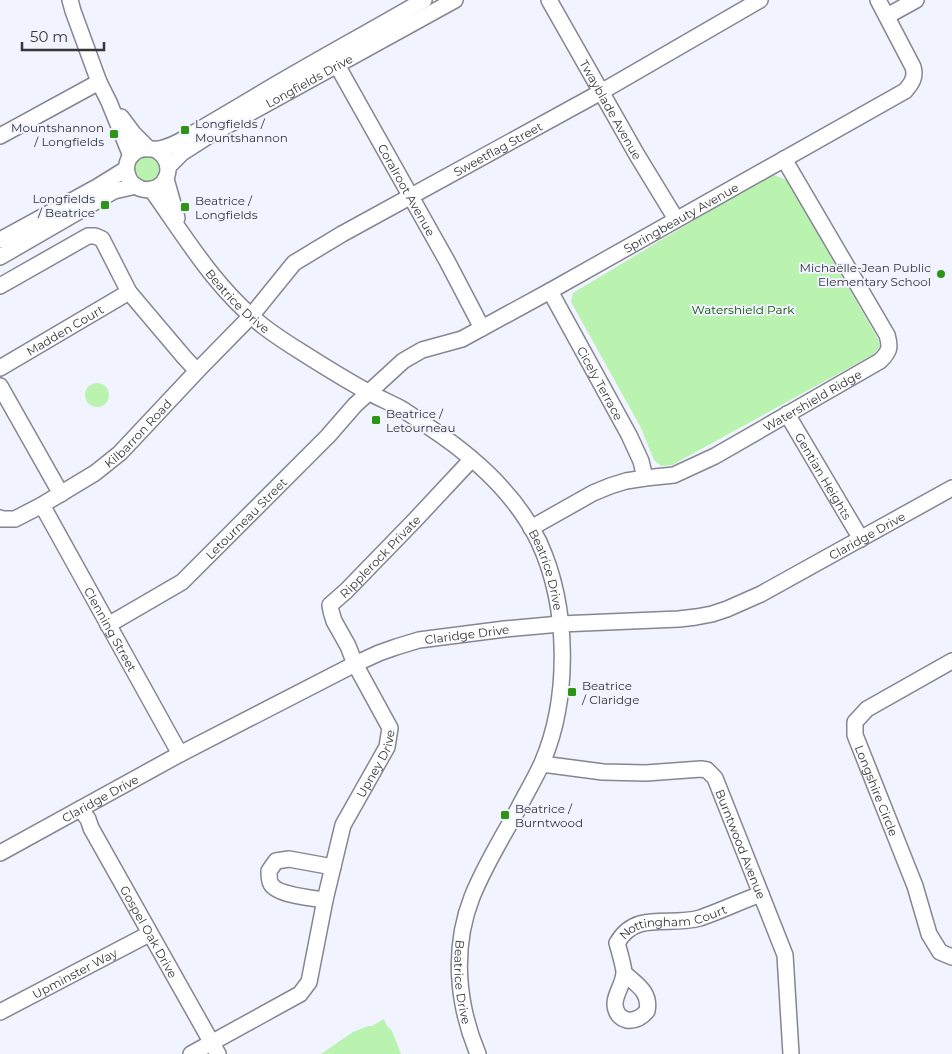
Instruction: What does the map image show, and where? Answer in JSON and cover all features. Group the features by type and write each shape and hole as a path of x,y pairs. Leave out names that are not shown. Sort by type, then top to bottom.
{"street":[{"path":"70,0 99,82 109,102 129,162 128,176 131,182 141,189 152,189 162,184 167,173 164,156 133,133 109,102"},
{"name":"Longfields Drive","path":"167,173 182,152 334,60 424,0"},
{"name":"Longfields Drive","path":"151,148 169,146 187,138 242,104 455,0"},
{"name":"Twayblade Avenue","path":"550,0 637,155 676,219"},
{"name":"Sweetflag Street","path":"251,316 294,263 342,234 601,92 760,0"},
{"name":"Springbeauty Avenue","path":"369,392 403,361 422,350 462,339 905,90 912,84 915,72 878,0"},
{"path":"887,16 916,0"},
{"name":"Coralroot Avenue","path":"334,60 448,261 482,328"},
{"path":"0,136 99,82"},
{"path":"0,240 97,187 129,162 140,149 151,148"},
{"name":"Watershield Ridge","path":"531,528 610,486 626,481 674,475 715,456 880,361 888,353 890,343 887,335 784,159"},
{"name":"Beatrice Drive","path":"167,173 181,232"},
{"path":"0,257 114,191 136,186"},
{"name":"Beatrice Drive","path":"152,189 204,265 251,316 286,342 369,392 403,410 446,438 472,459 503,490 524,515 540,544 552,582 560,624 562,658 560,694 556,722 542,764 480,880 463,926 460,959 461,992 467,1023 478,1054"},
{"path":"0,286 88,236 96,236 102,239 129,292 197,371"},
{"name":"Cicely Terrace","path":"550,291 630,435 641,461 645,478"},
{"name":"Madden Court","path":"0,368 129,292"},
{"name":"Kilbarron Road","path":"1,518 15,519 95,474 120,453 251,316"},
{"path":"0,386 61,494"},
{"name":"Letourneau Street","path":"108,625 182,582 328,436 369,392"},
{"name":"Gentian Heights","path":"787,414 861,538"},
{"name":"Ripplerock Private","path":"355,664 348,646 334,621 330,605 346,591 472,459"},
{"name":"Claridge Drive","path":"0,852 180,754 379,653 419,640 505,629 560,624 679,619 712,614 761,594 952,488"},
{"name":"Clenning Street","path":"42,505 180,754"},
{"name":"Longshire Circle","path":"952,661 867,709 855,722 855,735 915,886 929,934 940,952 952,957"},
{"name":"Upney Drive","path":"191,1054 215,1049 300,994 309,982 325,900 343,825 387,746 390,728 355,664"},
{"name":"Burntwood Avenue","path":"542,764 604,772 646,773 695,769 707,770 715,778 785,955 791,1054"},
{"name":"Gospel Oak Drive","path":"80,809 88,819 91,828 149,934 215,1049"},
{"path":"325,900 277,890 270,883 269,871 276,861 289,859 333,867"},
{"name":"Nottingham Court","path":"624,973 617,943 630,928 648,922 688,921 700,918 761,894"},
{"name":"Upminster Way","path":"0,1012 149,934"}],"green space":[{"path":"147,157 155,161 159,169 155,177 147,181 139,177 135,169 139,161"},
{"name":"Watershield Park","path":"771,174 787,180 878,339 880,346 874,354 672,465 661,466 654,460 640,426 571,302 573,293"},
{"path":"97,383 105,387 109,395 105,403 97,407 89,403 85,395 89,387"},
{"path":"384,1019 392,1031 401,1054 321,1054 353,1032 372,1026"}],"place":[{"name":"Longfields / Mountshannon","path":"185,130"},
{"name":"Mountshannon / Longfields","path":"114,134"},
{"name":"Longfields / Beatrice","path":"105,205"},
{"name":"Beatrice / Longfields","path":"185,207"},
{"name":"Michaëlle-Jean Public Elementary School","path":"941,274"},
{"name":"Beatrice / Letourneau","path":"376,420"},
{"name":"Beatrice / Claridge","path":"572,692"},
{"name":"Beatrice / Burntwood","path":"505,815"}]}
